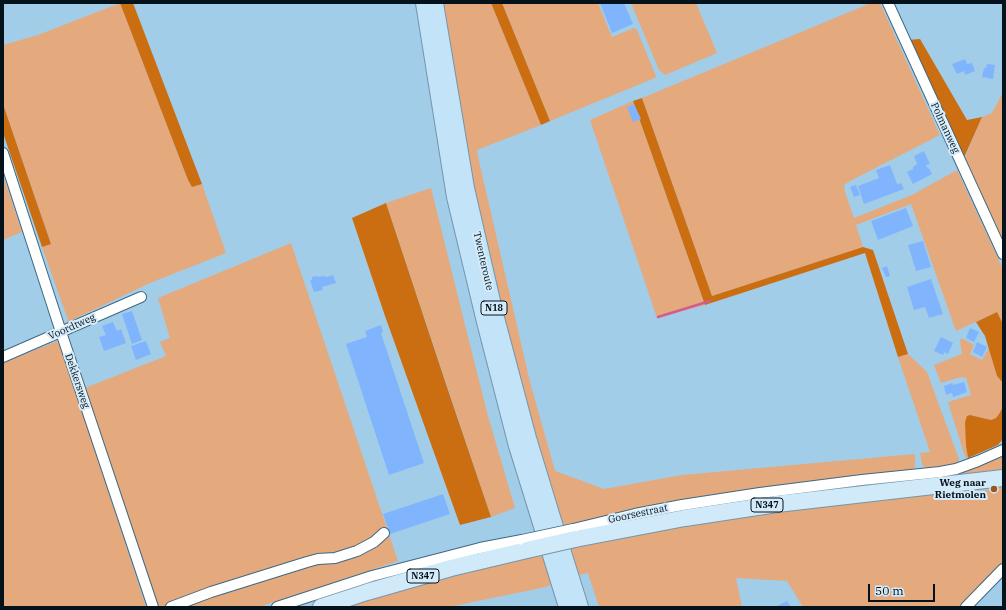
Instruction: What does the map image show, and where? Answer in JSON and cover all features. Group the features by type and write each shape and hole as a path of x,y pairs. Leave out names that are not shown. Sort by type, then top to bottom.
{"highway":[{"name":"Twenteroute","path":"424,3 455,197 517,446 567,607"},
{"name":"Twenteroute","path":"435,3 466,188 495,314 528,438 580,607"}],"main road":[{"name":"Goorsestraat","path":"321,607 525,545 574,534 777,504 1003,478"}],"street":[{"name":"Polmanweg","path":"888,3 1003,254"},
{"name":"Dekkersweg","path":"3,154 153,607"},
{"name":"Voordtweg","path":"3,357 141,297"},
{"name":"Goorsestraat","path":"574,534 635,514 698,503 807,487 940,472 978,462 1003,450"},
{"path":"171,607 211,592 307,562 335,558 357,551 374,542 384,533"},
{"name":"Goorsestraat","path":"277,607 372,576 480,548 525,545"},
{"path":"966,607 1003,569"}],"shaded area":[{"path":"120,3 188,180 192,187 202,184 226,253 150,283 66,323 68,320 42,247 51,244 3,104 3,45 38,35"},
{"path":"120,3 133,3 202,184 192,187 188,180"},
{"path":"441,3 491,3 541,125 477,150 530,382 555,471 604,489 682,475 915,454 914,469 910,471 635,510 563,525 538,452 481,228"},
{"path":"491,3 502,3 550,121 541,125"},
{"path":"502,3 598,3 612,37 634,28 637,30 656,76 655,78 550,121"},
{"path":"631,3 696,3 717,53 665,75 659,70"},
{"path":"871,3 880,3 940,135 844,185 854,218 912,195 957,170 1003,269 1003,324 997,312 956,331 911,204 856,225 863,247 712,296 642,98"},
{"path":"920,39 967,120 982,117 963,160 908,40"},
{"path":"1003,92 1003,245 964,160 982,117 992,113"},
{"path":"642,98 712,296 863,247 873,250 908,354 898,357 865,253 705,305 633,101"},
{"path":"633,101 705,305 657,318 590,120"},
{"path":"3,104 51,244 42,247 3,133"},
{"path":"3,175 22,232 3,240"},
{"path":"431,188 488,416 515,508 491,517 386,203"},
{"path":"386,203 491,517 460,525 385,316 352,218"},
{"path":"291,243 398,561 259,607 158,607 85,388 166,356 160,342 170,338 158,298"},
{"path":"997,312 1003,324 1003,383 997,376 985,336 976,322"},
{"path":"961,338 974,345 970,354 982,360 989,348 997,376 1003,383 1003,407 996,418 991,420 970,415 966,446 968,458 965,457 948,402 971,395 966,378 961,377 941,383 934,365 962,354"},
{"path":"58,341 146,607 3,607 3,363"},
{"path":"908,354 927,372 959,459 958,462 948,466 931,468 926,468 922,464 920,453 930,452 898,357"},
{"path":"1003,407 1003,439 998,445 968,458 965,422 967,416 970,415 991,420 996,418"},
{"path":"1003,454 1003,471 954,479 953,475 978,467"},
{"path":"1003,487 1003,562 960,607 803,607 787,581 736,578 742,607 599,607 588,573 576,576 567,549 656,530 773,512 938,493 981,491"},
{"path":"545,553 555,584 541,588 449,607 344,607 426,582"}],"building":[{"path":"600,3 624,3 633,24 612,33"},
{"path":"965,59 967,64 972,63 975,71 965,75 964,71 957,74 952,64"},
{"path":"987,64 995,65 993,79 982,77 984,68 986,68"},
{"path":"634,104 641,119 633,122 627,107"},
{"path":"924,151 930,164 926,165 932,174 913,184 907,172 913,169 913,167 917,164 914,156"},
{"path":"890,165 897,184 901,183 904,189 864,204 858,186 879,178 876,170"},
{"path":"856,185 860,195 854,197 850,187"},
{"path":"906,208 913,226 878,240 871,221"},
{"path":"923,241 931,267 916,271 908,245"},
{"path":"887,266 890,276 886,277 882,268"},
{"path":"333,275 336,283 322,287 323,290 314,292 310,280 312,280 312,277 327,277"},
{"path":"931,279 943,314 929,318 925,307 914,310 907,287"},
{"path":"132,311 142,340 132,344 122,314"},
{"path":"113,322 117,331 121,329 126,343 104,351 99,337 106,335 102,326"},
{"path":"381,325 383,332 381,333 424,463 389,475 346,344 367,337 365,331"},
{"path":"970,328 979,332 974,342 966,338"},
{"path":"941,337 953,343 948,354 944,352 943,355 934,351"},
{"path":"146,341 151,354 136,360 131,346"},
{"path":"977,342 987,347 982,357 973,352"},
{"path":"964,382 967,392 953,397 952,393 946,395 944,386 952,383 953,385"},
{"path":"443,494 450,514 390,534 383,514"},
{"path":"787,601 791,607 775,607"}],"waterway":[{"path":"658,317 710,301"}],"place":[{"name":"Weg naar Rietmolen","path":"994,489"}]}
